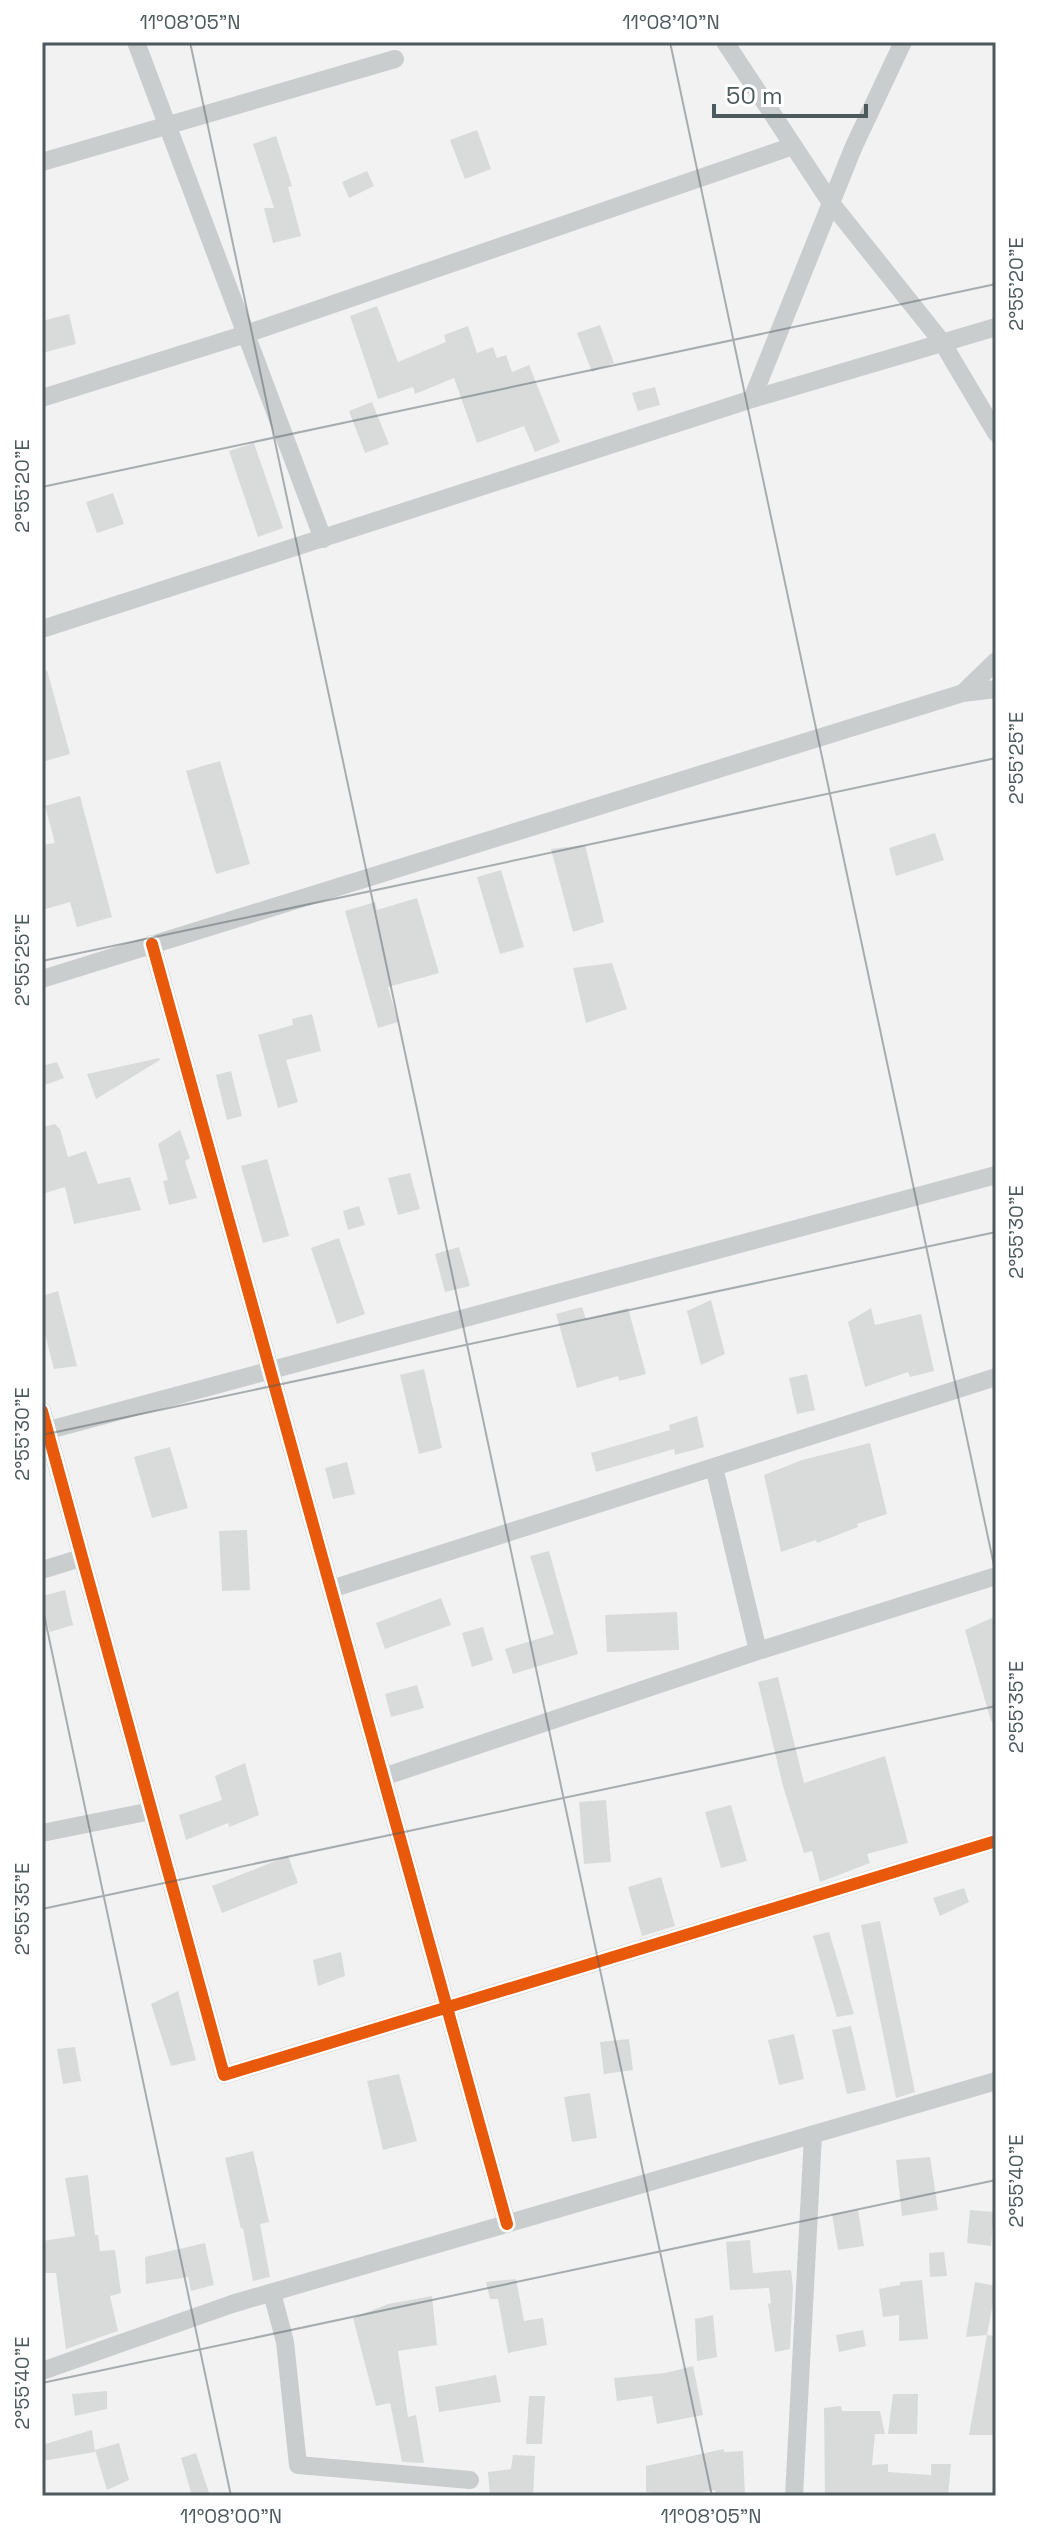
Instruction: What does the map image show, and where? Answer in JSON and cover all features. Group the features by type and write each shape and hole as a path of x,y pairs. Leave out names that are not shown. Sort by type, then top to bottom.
{"street":[{"path":"136,42 323,539"},
{"path":"725,42 831,203 942,342 996,433"},
{"path":"752,399 854,146 903,42"},
{"path":"42,162 395,59"},
{"path":"42,398 246,334 793,146"},
{"path":"42,629 752,399 996,327"},
{"path":"963,693 996,661"},
{"path":"42,979 963,693 996,689"},
{"path":"152,944 507,2224"},
{"path":"49,1430 996,1175"},
{"path":"331,1589 996,1377"},
{"path":"42,1411 224,2075 996,1841"},
{"path":"714,1467 758,1651"},
{"path":"42,1570 81,1558"},
{"path":"383,1777 758,1651 996,1576"},
{"path":"42,1833 151,1811"},
{"path":"42,2371 272,2293 996,2081"},
{"path":"794,2496 813,2135"},
{"path":"272,2293 285,2342 298,2465 470,2480"}],"building":[{"path":"477,130 491,169 465,179 450,140"},
{"path":"276,136 292,186 288,187 301,236 273,243 264,208 274,208 253,144"},
{"path":"367,171 374,186 349,198 342,182"},
{"path":"377,306 398,362 446,342 444,335 468,326 477,353 493,347 497,358 506,355 512,372 529,365 560,442 535,452 524,426 477,443 454,378 415,394 413,387 378,399 350,316"},
{"path":"69,314 76,344 42,353 42,321"},
{"path":"600,325 614,363 592,372 577,333"},
{"path":"655,387 660,405 638,411 632,393"},
{"path":"372,402 389,444 365,453 349,411"},
{"path":"254,443 283,528 258,537 229,451"},
{"path":"113,493 124,524 97,533 86,502"},
{"path":"47,670 70,754 42,762 42,671"},
{"path":"220,761 250,864 216,874 186,771"},
{"path":"80,796 112,917 77,927 70,902 42,910 42,845 55,843 45,806"},
{"path":"935,833 944,860 896,876 889,848"},
{"path":"585,845 604,922 573,932 551,849"},
{"path":"501,870 524,947 500,954 477,877"},
{"path":"417,898 439,973 388,987 398,1022 378,1028 345,911 375,902 377,910"},
{"path":"612,963 627,1009 586,1023 573,968"},
{"path":"312,1014 321,1051 286,1060 298,1102 278,1108 258,1035 293,1025 292,1019"},
{"path":"160,1060 96,1099 87,1074"},
{"path":"57,1062 64,1078 42,1086 42,1066"},
{"path":"231,1071 242,1116 227,1120 216,1075"},
{"path":"55,1124 60,1129 68,1157 86,1151 98,1184 130,1177 141,1210 74,1224 65,1187 42,1194 42,1127"},
{"path":"180,1130 190,1158 185,1161 197,1198 169,1205 163,1181 168,1180 158,1144"},
{"path":"267,1159 289,1236 263,1243 241,1166"},
{"path":"410,1173 420,1209 398,1215 388,1178"},
{"path":"359,1206 365,1225 348,1230 343,1211"},
{"path":"339,1238 365,1314 337,1324 311,1248"},
{"path":"459,1247 470,1286 445,1292 435,1254"},
{"path":"58,1291 77,1366 54,1369 42,1323 42,1296"},
{"path":"711,1300 725,1354 701,1365 687,1311"},
{"path":"582,1307 586,1319 628,1308 646,1374 619,1381 618,1376 577,1388 556,1314"},
{"path":"871,1308 875,1325 921,1314 934,1371 910,1377 908,1372 865,1387 848,1322"},
{"path":"424,1369 442,1448 419,1454 400,1375"},
{"path":"807,1374 815,1410 797,1414 789,1378"},
{"path":"697,1416 704,1447 675,1455 674,1449 596,1472 591,1453 670,1430 669,1425"},
{"path":"870,1443 887,1514 817,1543 816,1540 781,1552 764,1475 802,1460"},
{"path":"170,1447 188,1508 152,1518 134,1457"},
{"path":"347,1462 355,1494 333,1499 325,1468"},
{"path":"247,1530 250,1590 222,1591 219,1531"},
{"path":"549,1551 578,1654 513,1674 505,1649 554,1634 530,1556"},
{"path":"65,1590 73,1625 50,1632 42,1610 42,1596"},
{"path":"441,1598 451,1625 385,1649 376,1623"},
{"path":"677,1612 679,1650 607,1652 605,1615"},
{"path":"996,1616 996,1721 991,1721 965,1630"},
{"path":"483,1627 493,1660 472,1667 462,1633"},
{"path":"778,1677 804,1783 885,1756 908,1843 867,1854 870,1863 820,1882 812,1851 804,1853 783,1786 758,1682"},
{"path":"417,1685 424,1708 391,1717 385,1694"},
{"path":"245,1763 259,1815 229,1827 228,1823 186,1840 179,1815 222,1800 215,1776"},
{"path":"606,1800 611,1862 584,1864 579,1802"},
{"path":"731,1805 747,1861 721,1868 705,1812"},
{"path":"288,1856 298,1883 222,1913 212,1886"},
{"path":"661,1877 675,1926 642,1936 628,1887"},
{"path":"964,1888 969,1902 940,1916 933,1898"},
{"path":"880,1921 915,2092 896,2098 861,1925"},
{"path":"829,1932 854,2014 837,2017 813,1936"},
{"path":"341,1952 345,1976 318,1986 313,1960"},
{"path":"178,1991 196,2060 171,2066 151,2004"},
{"path":"851,2026 866,2090 847,2094 832,2030"},
{"path":"794,2034 804,2079 779,2085 768,2040"},
{"path":"629,2039 633,2070 604,2074 600,2042"},
{"path":"75,2047 81,2081 63,2084 57,2049"},
{"path":"399,2074 417,2141 383,2150 367,2081"},
{"path":"590,2093 597,2138 572,2142 564,2097"},
{"path":"253,2151 269,2222 260,2224 270,2277 253,2281 225,2158"},
{"path":"930,2157 938,2210 902,2216 896,2160"},
{"path":"88,2175 95,2235 98,2235 100,2251 115,2250 121,2293 110,2296 118,2331 66,2349 56,2273 42,2273 42,2241 75,2236 65,2178"},
{"path":"858,2210 864,2246 838,2250 832,2214"},
{"path":"970,2210 994,2212 991,2246 967,2243"},
{"path":"750,2240 753,2273 791,2270 790,2349 775,2352 768,2304 771,2303 769,2288 730,2290 726,2242"},
{"path":"205,2243 214,2285 191,2291 188,2277 146,2284 145,2257"},
{"path":"944,2252 947,2276 930,2277 929,2253"},
{"path":"516,2279 524,2321 543,2318 547,2345 508,2353 498,2299 490,2299 486,2282"},
{"path":"922,2280 928,2339 899,2341 899,2315 883,2317 879,2289 900,2285 900,2282"},
{"path":"975,2282 996,2286 987,2335 966,2337"},
{"path":"432,2296 437,2345 398,2351 408,2417 416,2415 424,2463 402,2462 390,2403 376,2406 353,2318 388,2304"},
{"path":"713,2315 717,2357 697,2361 695,2319"},
{"path":"863,2330 866,2346 839,2352 836,2335"},
{"path":"987,2335 996,2336 994,2435 969,2435"},
{"path":"693,2366 703,2415 657,2424 652,2396 617,2401 614,2378 665,2373"},
{"path":"496,2375 501,2402 439,2412 435,2387"},
{"path":"107,2391 107,2409 75,2416 72,2394"},
{"path":"893,2394 918,2394 917,2434 888,2434"},
{"path":"529,2396 545,2396 542,2444 526,2444"},
{"path":"841,2406 842,2411 880,2411 885,2434 875,2434 872,2465 888,2464 888,2472 931,2475 931,2464 951,2464 948,2496 825,2496 824,2408"},
{"path":"92,2430 95,2452 42,2461 42,2445"},
{"path":"119,2443 129,2480 107,2490 95,2450"},
{"path":"724,2449 724,2452 743,2451 745,2496 716,2496 715,2490 683,2496 646,2492 646,2466"},
{"path":"196,2453 210,2496 192,2496 181,2458"},
{"path":"513,2455 535,2456 533,2496 490,2496 488,2472 511,2469"}],"cycle path":[{"path":"152,944 507,2224"},
{"path":"42,1411 224,2075 996,1841"}]}
